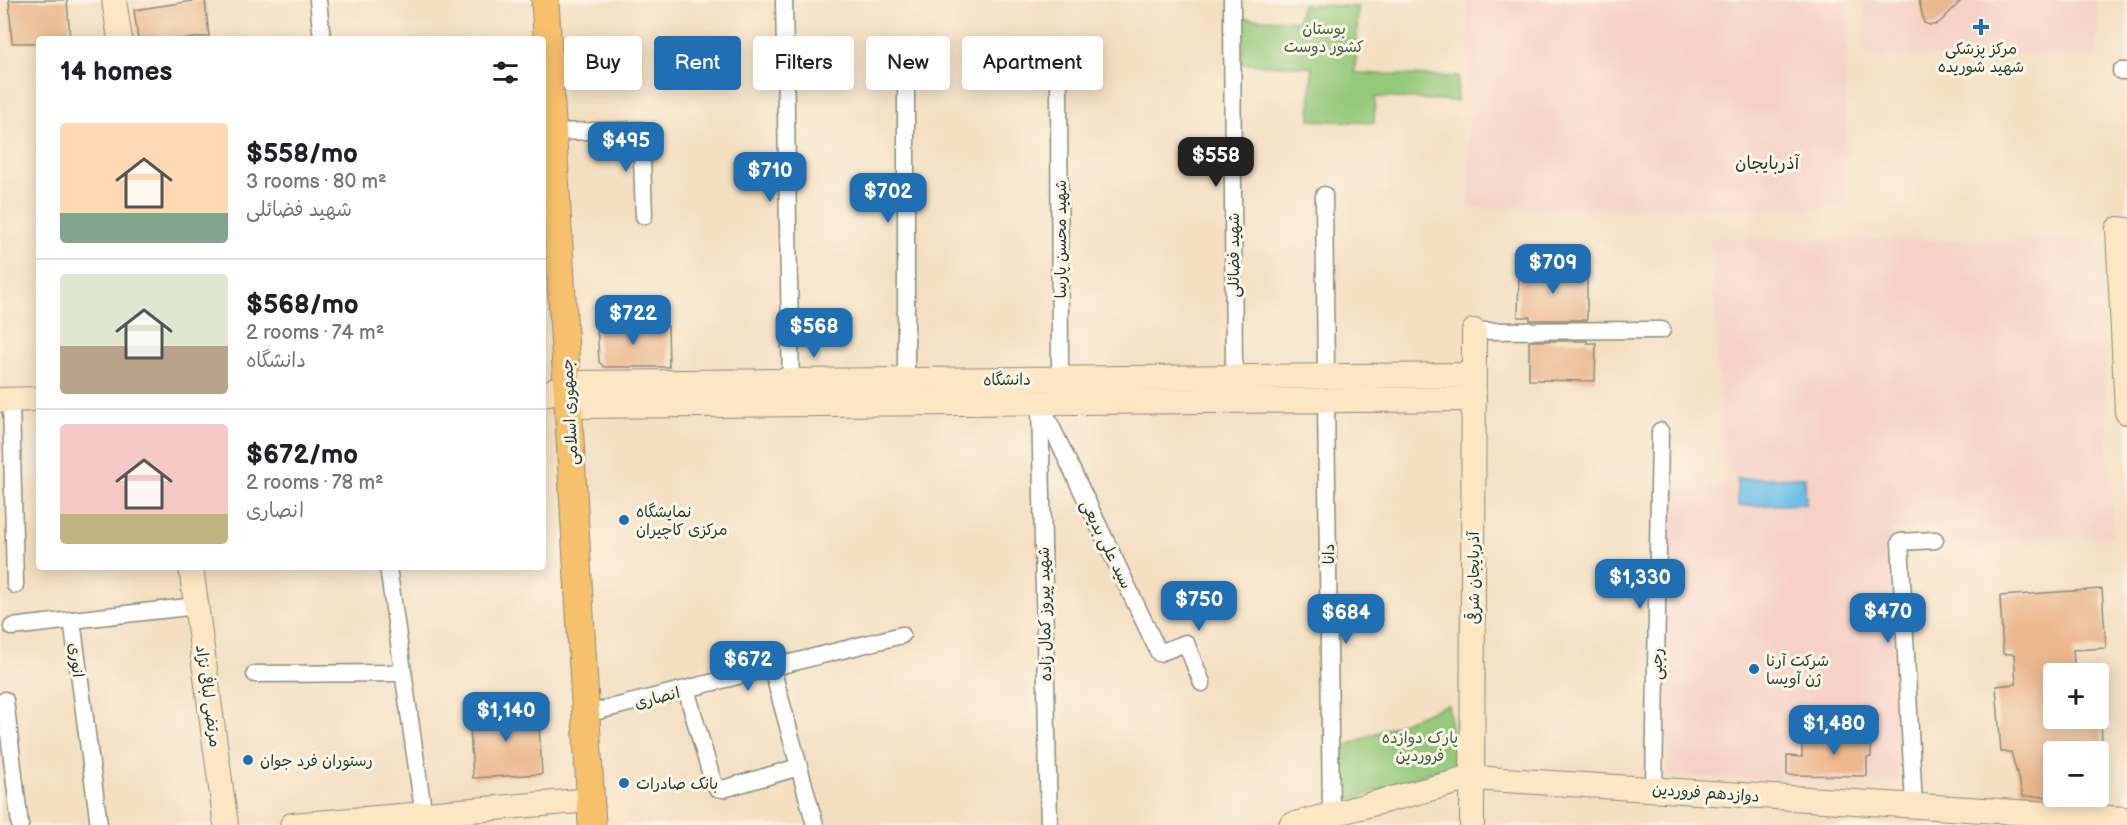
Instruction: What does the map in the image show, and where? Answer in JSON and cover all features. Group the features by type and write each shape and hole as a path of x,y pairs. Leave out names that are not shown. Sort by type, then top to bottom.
{"main road":[{"path":"114,0 120,36"},
{"name":"جمهوری اسلامی","path":"546,0 546,57 553,132 560,394 592,812"},
{"path":"2123,230 2127,412"},
{"name":"آذربایجان شرقی","path":"1472,825 1474,332"},
{"name":"دانشگاه","path":"560,394 790,381 1474,375"},
{"path":"1326,376 1326,401"},
{"path":"1050,378 1050,403"},
{"path":"906,380 911,404"},
{"name":"دانشگاه","path":"560,394 791,405 1474,399"},
{"path":"6,400 36,399"},
{"name":"مرتضی لبافی نژاد","path":"191,570 226,825"},
{"name":"دوازدهم فروردین","path":"1290,825 1472,778 1914,806 1959,817 2127,819"},
{"path":"302,825 592,812"}],"street":[{"path":"318,0 322,36"},
{"path":"784,0 791,405"},
{"name":"شهید فضائلی","path":"1232,0 1235,401"},
{"path":"906,90 906,380"},
{"name":"شهید محسن پارسا","path":"1050,378 1059,90"},
{"path":"553,132 641,130 644,216"},
{"path":"1324,195 1326,376"},
{"path":"1474,332 1662,330"},
{"path":"6,400 7,562 15,585"},
{"name":"دانا","path":"1326,401 1331,814"},
{"name":"سید علی بدیعی","path":"1050,403 1159,653 1186,643 1202,683"},
{"name":"شهید پیروز کمال زاده","path":"1049,825 1050,403"},
{"name":"رجبی","path":"1654,789 1659,431"},
{"path":"1914,806 1900,542 1935,540"},
{"path":"388,570 424,820"},
{"name":"انوری","path":"99,825 72,620 197,606"},
{"path":"12,627 72,620"},
{"name":"انصاری","path":"586,714 902,635"},
{"path":"772,668 815,825"},
{"path":"255,674 403,673"},
{"path":"686,690 713,782 717,788 723,789 799,767"},
{"path":"5,700 20,825"}],"shaded area":[{"path":"1468,0 1847,0 1845,208 1469,208"},
{"name":"مرکز پزشکی شهید شوریده","path":"1864,0 2097,0 2098,55 1864,56"},
{"path":"1710,238 2098,241 2113,535 1944,542 1938,527 1890,531 1898,783 1668,776 1666,492 1725,488"}],"green space":[{"name":"بوستان کشور دوست","path":"1302,4 1358,7 1355,73 1458,77 1457,101 1375,97 1374,123 1310,120 1312,67 1242,64 1244,18 1297,21"},
{"name":"پارک دوازده فروردین","path":"1448,704 1455,764 1340,804 1342,747"}],"water":[{"path":"1805,477 1806,504 1738,506 1737,479"}],"building":[{"path":"9,0 67,0 70,36 36,36 36,43 12,43"},
{"path":"205,0 209,36 138,36 134,10"},
{"path":"1919,0 1962,0 1941,21 1935,25 1929,25 1924,23"},
{"path":"1519,270 1587,271 1587,320 1530,320 1530,317 1518,317"},
{"path":"597,325 668,326 669,367 604,367 599,362"},
{"path":"1529,341 1596,343 1595,381 1529,380"},
{"path":"2102,589 2106,648 2073,650 2074,663 2043,663 2043,729 2101,729 2102,741 2043,741 2043,797 2023,796 2011,752 2001,752 1996,686 2016,684 2014,654 2003,654 2000,596"},
{"path":"538,708 542,774 473,778 469,712"},
{"path":"1865,728 1865,739 1871,738 1871,757 1867,758 1867,776 1787,775 1787,756 1802,757 1802,742 1839,740 1838,730"}],"place":[{"name":"مرکز پزشکی شهید شوریده","path":"1981,27"},
{"name":"نمایشگاه مرکزی کاچیران","path":"624,520"},
{"name":"شرکت آرنا ژن آویسا","path":"1754,669"},
{"name":"رستوران فرد جوان","path":"248,760"},
{"name":"بانک صادرات","path":"624,783"}],"district":[{"name":"آذربایجان","path":"1767,163"}]}
